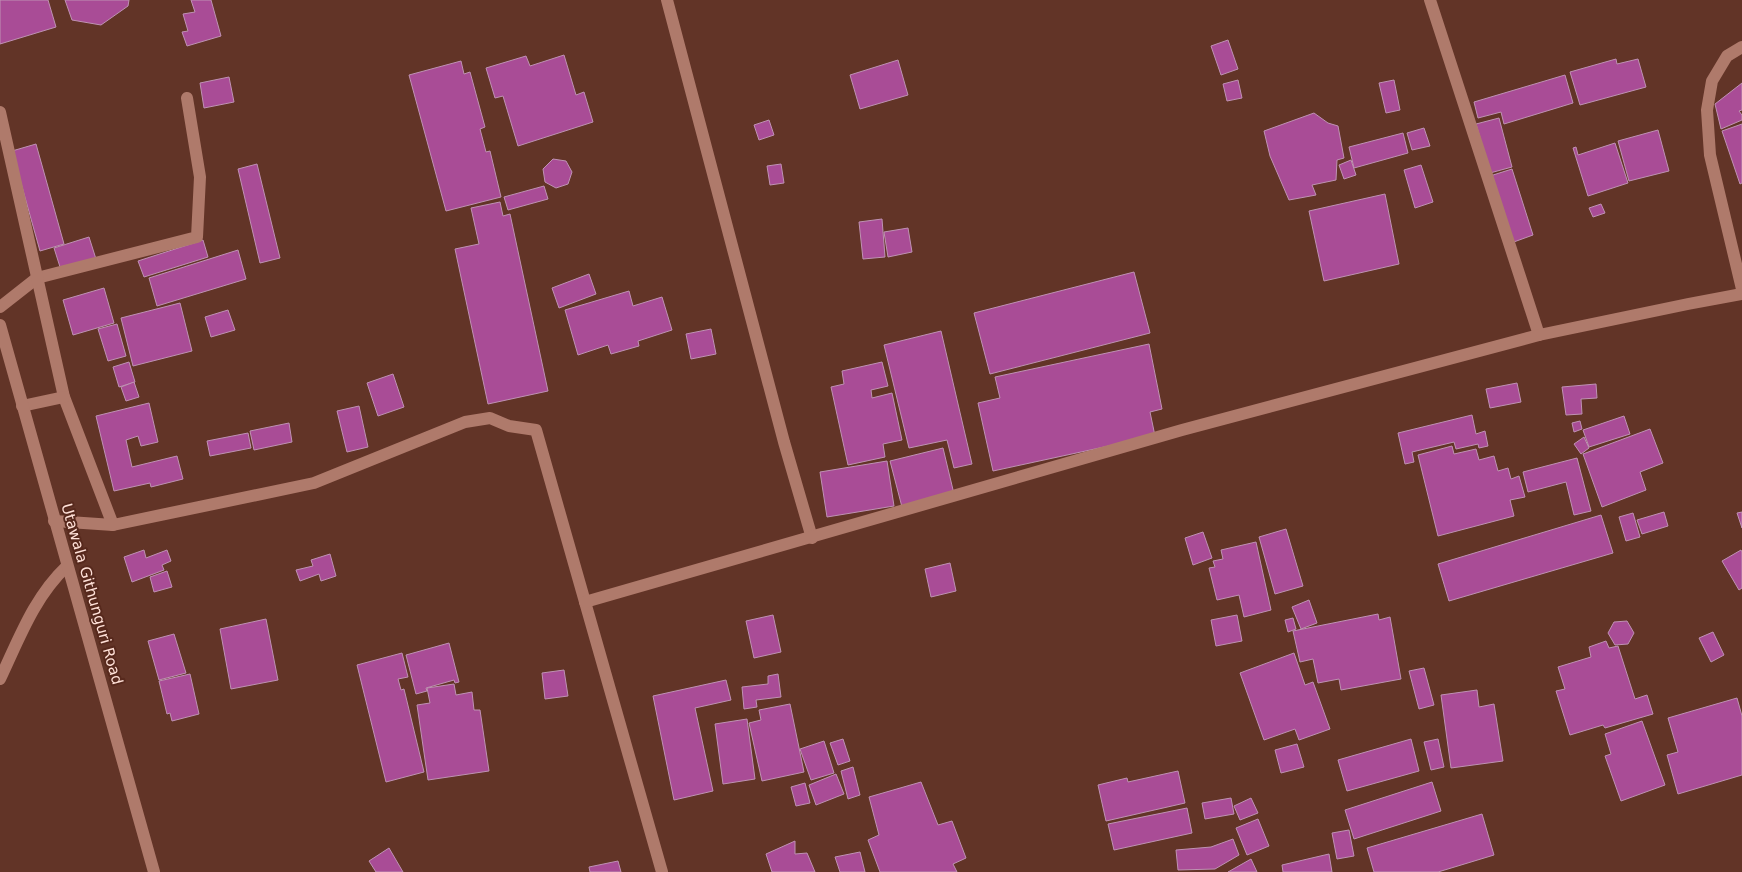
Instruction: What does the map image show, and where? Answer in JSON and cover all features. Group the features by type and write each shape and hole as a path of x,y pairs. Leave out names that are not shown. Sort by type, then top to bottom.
{"street":[{"path":"667,0 784,442 812,538"},
{"path":"1430,0 1539,335"},
{"path":"1742,47 1727,56 1712,81 1707,110 1710,155 1742,289"},
{"path":"0,307 37,278 197,237 200,177 187,98"},
{"path":"0,112 64,398 113,525"},
{"path":"585,602 1182,430 1539,335 1742,294"},
{"name":"Utawala Githunguri Road","path":"0,325 154,872"},
{"path":"22,406 64,398"},
{"path":"54,520 113,525 314,484 465,422 490,418 509,426 536,430 662,872"},
{"path":"0,679 33,609 52,580 67,566"}],"building":[{"path":"0,0 48,0 56,27 0,44"},
{"path":"65,0 129,0 128,6 101,25 72,20"},
{"path":"191,0 211,0 221,36 187,46 182,32 188,31 183,14 195,12"},
{"path":"1228,40 1238,69 1221,75 1211,46"},
{"path":"564,55 576,95 584,92 593,122 518,146 503,96 495,98 486,68 526,56 530,66"},
{"path":"1616,59 1617,64 1638,59 1646,87 1580,105 1570,72"},
{"path":"898,60 908,95 860,109 850,75"},
{"path":"461,61 464,74 470,72 485,127 480,129 486,152 490,151 501,197 446,211 409,75"},
{"path":"1565,75 1573,103 1504,124 1501,112 1478,118 1474,102"},
{"path":"229,77 234,102 204,108 200,83"},
{"path":"1238,80 1242,98 1227,101 1223,84"},
{"path":"1394,80 1400,110 1386,113 1379,83"},
{"path":"1742,83 1742,110 1739,111 1742,115 1742,120 1721,129 1715,104"},
{"path":"1314,113 1328,123 1338,126 1344,158 1337,160 1336,180 1312,185 1316,195 1289,200 1270,156 1264,131"},
{"path":"1499,118 1512,167 1490,173 1476,124"},
{"path":"769,120 774,135 759,140 754,125"},
{"path":"1742,124 1742,183 1740,184 1722,131"},
{"path":"1424,128 1430,146 1412,150 1407,133"},
{"path":"1658,130 1669,171 1629,181 1618,141"},
{"path":"1403,133 1408,153 1354,168 1349,147"},
{"path":"1615,143 1628,183 1588,196 1573,148 1576,147 1578,155"},
{"path":"36,144 64,244 40,251 12,151"},
{"path":"553,159 566,161 572,172 568,184 556,188 545,182 543,169"},
{"path":"1351,160 1356,175 1344,179 1339,165"},
{"path":"257,164 280,258 260,263 238,169"},
{"path":"781,164 784,183 770,185 767,166"},
{"path":"1421,165 1433,202 1415,208 1404,170"},
{"path":"1512,169 1533,235 1511,243 1490,176"},
{"path":"544,186 548,199 508,210 504,197"},
{"path":"1385,194 1399,264 1324,281 1309,211"},
{"path":"500,202 503,216 510,214 548,391 488,404 455,249 479,244 471,208"},
{"path":"1601,204 1605,213 1593,217 1589,208"},
{"path":"882,219 885,257 863,259 859,222"},
{"path":"908,228 912,252 888,257 884,232"},
{"path":"89,237 96,259 61,270 54,248"},
{"path":"203,240 208,257 144,277 138,261"},
{"path":"238,250 246,279 157,306 149,278"},
{"path":"1134,272 1150,333 990,374 974,313"},
{"path":"589,274 596,294 559,308 552,288"},
{"path":"104,288 114,323 73,335 63,300"},
{"path":"629,291 633,306 662,297 672,330 638,341 639,346 611,354 608,345 578,355 565,310"},
{"path":"180,303 192,351 133,366 121,318"},
{"path":"228,310 235,330 211,337 205,317"},
{"path":"117,324 126,356 108,361 98,329"},
{"path":"711,329 716,354 691,359 686,334"},
{"path":"941,331 972,464 954,468 947,440 909,448 884,345"},
{"path":"1149,344 1162,409 1150,412 1155,436 993,471 978,403 1000,398 995,377"},
{"path":"129,362 135,382 119,387 113,367"},
{"path":"882,362 888,386 871,390 872,398 892,393 902,440 883,444 885,457 848,465 831,387 844,384 842,371"},
{"path":"393,374 404,407 378,416 367,383"},
{"path":"134,382 139,397 126,401 121,387"},
{"path":"1517,383 1521,402 1490,408 1486,389"},
{"path":"1596,384 1597,398 1581,399 1582,414 1566,415 1562,387"},
{"path":"149,403 158,442 141,446 138,436 126,440 132,467 177,456 183,479 151,487 150,483 114,491 96,416"},
{"path":"359,406 368,447 347,452 337,411"},
{"path":"1472,415 1476,434 1485,431 1488,446 1479,448 1478,444 1456,449 1454,442 1412,452 1414,462 1405,464 1398,433"},
{"path":"1624,416 1630,434 1589,447 1583,430"},
{"path":"1580,421 1582,429 1574,432 1572,423"},
{"path":"289,423 292,442 254,450 250,431"},
{"path":"1650,429 1663,463 1640,472 1646,490 1602,507 1583,454"},
{"path":"248,433 251,448 210,456 207,441"},
{"path":"1584,437 1589,448 1581,454 1574,444"},
{"path":"1452,446 1454,454 1476,449 1479,460 1494,456 1498,471 1508,468 1511,479 1519,476 1525,497 1510,500 1514,516 1438,536 1418,455"},
{"path":"943,448 954,494 902,507 890,461"},
{"path":"1577,458 1591,511 1574,515 1566,482 1528,492 1523,472"},
{"path":"887,461 894,506 827,517 820,472"},
{"path":"1664,512 1668,526 1642,534 1637,520"},
{"path":"1742,512 1742,528 1737,513"},
{"path":"1633,513 1640,537 1626,541 1619,517"},
{"path":"1601,515 1613,553 1449,601 1438,564"},
{"path":"1286,529 1303,586 1275,594 1259,537"},
{"path":"1203,532 1212,558 1193,565 1185,538"},
{"path":"1256,542 1271,610 1244,617 1239,595 1217,600 1209,568 1215,567 1213,561 1223,559 1221,550"},
{"path":"144,550 146,558 167,550 171,561 162,565 164,570 132,582 124,557"},
{"path":"1741,550 1742,588 1739,590 1722,561"},
{"path":"330,554 336,576 321,581 319,574 300,581 296,570 313,566 311,560"},
{"path":"950,563 956,591 931,597 925,569"},
{"path":"167,571 172,587 154,592 150,577"},
{"path":"1309,600 1317,623 1301,629 1292,607"},
{"path":"1378,614 1379,620 1390,617 1401,679 1341,690 1339,679 1318,683 1313,659 1300,662 1293,631"},
{"path":"773,615 781,652 754,658 746,621"},
{"path":"1237,615 1242,641 1216,646 1211,620"},
{"path":"1293,618 1296,629 1288,632 1285,620"},
{"path":"266,619 278,680 231,689 220,629"},
{"path":"1627,621 1634,633 1628,644 1615,645 1608,633 1614,622"},
{"path":"1713,632 1724,655 1711,662 1699,638"},
{"path":"174,634 186,673 159,680 148,641"},
{"path":"1606,641 1609,648 1618,646 1635,699 1647,695 1653,714 1605,728 1603,725 1570,735 1556,691 1565,689 1558,667 1591,657 1589,647"},
{"path":"449,643 459,682 455,683 454,680 426,688 427,691 416,694 406,655"},
{"path":"402,653 408,677 398,679 401,690 404,689 424,772 386,782 357,665"},
{"path":"1294,653 1305,685 1313,682 1330,729 1299,740 1295,729 1264,740 1240,673"},
{"path":"1424,668 1434,705 1419,709 1409,671"},
{"path":"564,670 568,696 545,699 542,673"},
{"path":"190,674 199,714 172,721 170,713 167,714 159,681"},
{"path":"778,674 781,697 756,700 757,707 744,709 742,687 768,684 768,676"},
{"path":"726,680 731,700 695,708 713,791 674,800 653,696"},
{"path":"454,684 456,695 472,692 474,710 480,710 489,771 428,780 417,705 430,703 427,688"},
{"path":"1477,690 1479,707 1494,704 1503,761 1451,768 1441,695"},
{"path":"1737,698 1742,716 1742,775 1678,794 1667,755 1678,752 1668,718"},
{"path":"790,704 804,772 762,781 749,723 761,720 759,710"},
{"path":"747,719 755,779 723,784 715,724"},
{"path":"1642,721 1665,785 1621,801 1605,756 1611,754 1605,734"},
{"path":"843,739 850,761 838,765 830,743"},
{"path":"1411,739 1419,771 1347,791 1338,760"},
{"path":"1438,739 1444,767 1431,770 1424,742"},
{"path":"824,741 834,773 811,780 800,749"},
{"path":"1297,744 1304,767 1281,773 1275,750"},
{"path":"853,767 860,795 848,799 841,771"},
{"path":"1178,771 1185,803 1106,821 1098,785 1127,778 1128,782"},
{"path":"836,774 844,794 816,805 809,785"},
{"path":"921,782 938,825 952,821 966,858 953,864 957,872 880,872 868,840 879,835 869,797"},
{"path":"1432,782 1441,811 1354,839 1345,810"},
{"path":"805,783 810,803 796,806 791,787"},
{"path":"1231,798 1234,814 1205,819 1202,803"},
{"path":"1251,798 1258,813 1240,820 1234,806"},
{"path":"1187,808 1192,833 1114,850 1108,824"},
{"path":"1482,814 1494,855 1438,872 1374,872 1367,848"},
{"path":"1258,819 1269,846 1247,855 1236,828"},
{"path":"1349,830 1354,856 1337,859 1332,833"},
{"path":"1233,839 1239,855 1215,869 1178,870 1176,850 1211,847"},
{"path":"795,841 795,854 807,853 815,872 772,872 766,854"},
{"path":"389,848 403,872 376,872 369,861"},
{"path":"860,852 865,872 840,872 835,857"},
{"path":"1329,854 1332,872 1283,872 1282,865"},
{"path":"1251,859 1257,872 1228,872"},
{"path":"618,861 621,872 590,872 589,867"}]}
